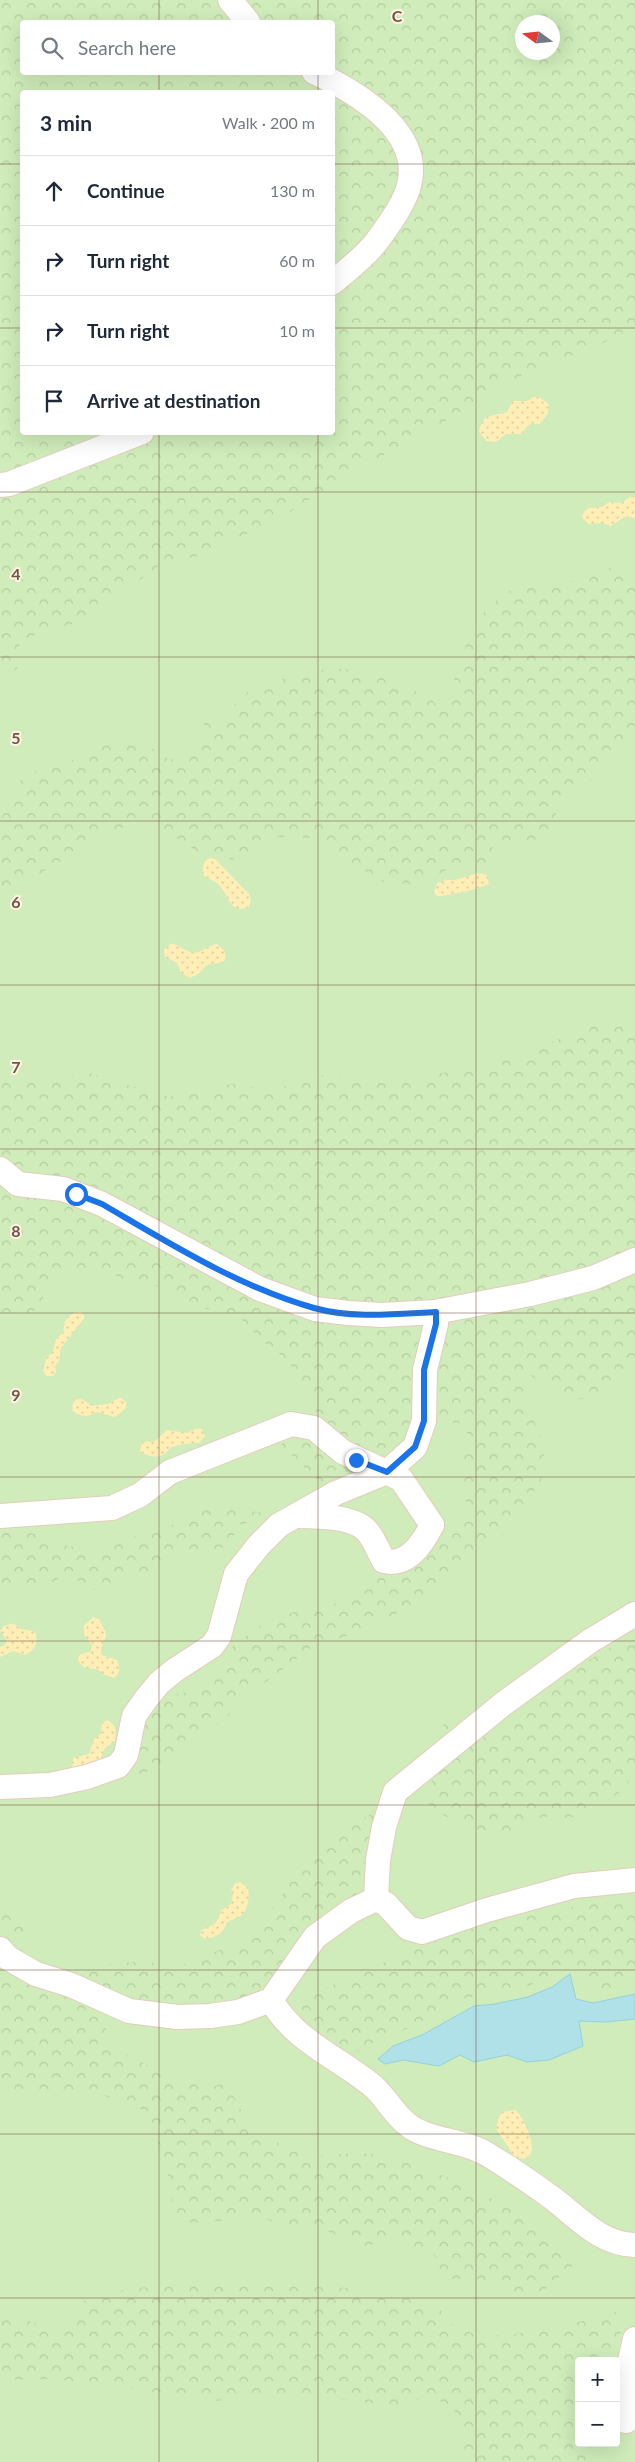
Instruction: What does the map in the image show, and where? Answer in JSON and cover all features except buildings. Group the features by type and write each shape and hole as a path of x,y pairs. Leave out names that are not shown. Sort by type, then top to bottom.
{"street":[{"path":"230,0 246,20"},
{"path":"320,75 360,96 383,114 399,136 410,158 408,188 396,213 376,243 335,280"},
{"path":"0,485 18,480 134,435"},
{"path":"0,1169 18,1184 63,1189 102,1204 260,1289 315,1309 382,1315 436,1312 530,1294 593,1278 635,1260"},
{"path":"0,1787 50,1785 87,1777 118,1766 126,1755 134,1716 138,1710 159,1683 212,1646 219,1636 236,1574 259,1545 279,1525 336,1493 387,1472 415,1447 424,1421 424,1370 436,1324 436,1312"},
{"path":"0,1516 112,1508 140,1495 170,1472 291,1424 314,1428 343,1452 401,1479 432,1525 425,1539 412,1553 392,1563 384,1561 365,1528 347,1521 322,1516 296,1516"},
{"path":"376,1899 378,1860 384,1826 395,1792 504,1704 590,1641 635,1614"},
{"path":"376,1899 386,1904 408,1928 422,1932 487,1910 574,1886 635,1880"},
{"path":"0,1949 8,1958 36,1974 71,1985 129,2011 178,2017 210,2016 238,2012 271,2000 315,1937 350,1911 376,1899"},
{"path":"271,2000 280,2016 304,2039 372,2086 407,2125 423,2133 484,2152 552,2198 591,2230 612,2241 635,2245"},
{"path":"626,2421 626,2378 635,2339"}],"green space":[{"path":"0,0 635,0 635,326 605,342 514,379 422,435 351,472 281,518 199,556 163,563 83,622 49,629 20,642 17,669 0,678"},
{"path":"635,270 635,1178 0,1145 0,645"},
{"path":"617,565 635,584 635,726 589,783 559,804 548,838 493,845 490,865 454,866 417,885 383,882 347,860 317,838 270,837 237,860 201,855 172,835 143,821 103,835 27,880 0,890 2,818 9,797 25,774 54,768 107,745 148,746 169,759 187,762 200,745 205,721 226,716 236,702 246,693 258,687 276,686 284,678 331,668 366,671 392,680 430,698 443,712 474,622 505,592 577,580"},
{"path":"605,1021 627,1028 635,1022 635,1150 626,1161 635,1168 635,1356 622,1370 605,1396 572,1400 521,1370 525,1396 545,1449 541,1482 500,1539 470,1556 404,1610 353,1634 312,1647 246,1697 224,1720 144,1774 123,1783 108,1781 100,1763 118,1739 157,1698 197,1690 218,1677 231,1648 257,1627 282,1615 338,1603 355,1594 376,1574 397,1570 439,1532 466,1514 466,1495 459,1478 469,1435 460,1423 447,1423 428,1438 392,1458 377,1457 346,1466 322,1484 292,1455 280,1447 285,1438 301,1436 324,1425 313,1407 307,1389 286,1359 261,1340 238,1316 189,1305 163,1287 131,1282 101,1270 67,1269 52,1277 42,1300 30,1317 0,1321 0,1061 13,1082 36,1082 89,1073 169,1097 232,1084 273,1090 319,1075 409,1079 499,1063"},
{"path":"0,1227 635,1272 635,2462 0,2462"},
{"path":"200,1502 210,1503 219,1511 238,1509 263,1513 256,1521 238,1525 230,1545 212,1551 176,1552 165,1556 148,1571 94,1590 78,1580 66,1577 55,1580 39,1590 14,1584 0,1589 0,1529 25,1531 68,1546 91,1550 113,1547 127,1539 175,1524"},
{"path":"635,1633 635,1774 620,1792 580,1815 540,1818 532,1820 523,1828 514,1832 497,1835 482,1832 461,1817 447,1817 432,1810 428,1800 429,1790 441,1749 437,1733 448,1720 474,1733 490,1738 554,1681"},
{"path":"385,1806 371,1873 365,1884 265,1993 254,1999 117,2018 109,2022 101,2040 176,2081 213,2087 227,2082 243,2113 256,2130 294,2149 315,2156 359,2154 387,2157 439,2174 489,2197 536,2227 576,2263 543,2291 509,2293 478,2279 444,2279 433,2252 393,2239 366,2246 321,2229 289,2228 260,2217 200,2223 176,2221 164,2153 140,2108 96,2093 51,2096 0,2092 0,1900 14,1911 22,1921 25,1927 25,1941 31,1952 40,1960 64,1969 143,1961 169,1966 192,1963 240,1940 252,1937 294,1878 312,1863 313,1851"},
{"path":"617,1898 635,1899 635,1981 598,1992 588,1977 570,1963 552,1976 528,1986 463,1999 414,2026 375,2041 362,2053 321,2035 312,2029 299,2012 297,2001 413,1949 477,1927"},
{"path":"233,2282 347,2288 383,2297 413,2299 439,2309 453,2325 478,2336 509,2335 557,2327 586,2320 610,2309 626,2318 612,2357 575,2357 575,2447 590,2447 588,2462 464,2462 460,2419 449,2407 426,2394 405,2408 349,2400 290,2395 213,2401 91,2382 47,2379 0,2380 0,2320 22,2317 50,2332 65,2325 88,2296 136,2288"}],"sand":[{"path":"533,397 539,397 549,404 548,413 540,424 530,424 521,434 506,434 496,442 486,441 479,432 486,417 507,412 513,401 528,401"},
{"path":"629,497 635,498 635,518 624,517 611,526 602,523 589,524 583,519 582,514 588,508 602,507 609,502 622,503"},
{"path":"210,858 215,859 249,894 251,900 249,907 242,909 233,906 221,887 203,874 204,864"},
{"path":"478,873 487,875 489,884 447,895 437,896 434,892 437,883"},
{"path":"171,943 195,953 217,944 225,952 226,957 224,962 207,965 197,975 189,978 181,973 176,962 165,957 164,950"},
{"path":"81,1312 85,1317 61,1348 59,1361 55,1366 56,1372 53,1376 46,1376 43,1371 46,1358 52,1353 56,1340 63,1332 65,1321 73,1313"},
{"path":"120,1397 127,1403 125,1409 115,1417 97,1412 85,1416 73,1411 72,1406 75,1400 78,1399 85,1401 91,1406 108,1404"},
{"path":"198,1428 202,1429 205,1436 199,1443 172,1447 157,1457 140,1452 142,1442 155,1441 167,1430 187,1433"},
{"path":"93,1617 99,1619 106,1633 101,1650 102,1655 117,1660 119,1672 114,1678 105,1675 97,1669 85,1668 78,1661 78,1657 82,1653 90,1652 92,1646 84,1634 84,1626"},
{"path":"13,1623 21,1629 33,1631 36,1634 36,1644 25,1655 13,1651 0,1657 0,1647 5,1645 7,1640 0,1631 4,1626"},
{"path":"107,1720 113,1724 116,1731 115,1741 105,1748 100,1760 74,1769 72,1767 73,1758 89,1754 94,1739 101,1734 102,1723"},
{"path":"240,1882 248,1888 249,1892 248,1904 244,1912 239,1917 227,1922 224,1929 218,1934 211,1938 203,1938 200,1935 201,1930 215,1924 222,1910 231,1904 233,1894 231,1890 235,1884"},
{"path":"515,2110 524,2122 532,2146 531,2153 524,2159 515,2157 496,2129 502,2112"}],"water":[{"path":"570,1974 576,1999 593,2003 635,1994 635,2019 606,2022 579,2021 583,2046 549,2060 527,2062 507,2055 474,2062 460,2055 439,2066 403,2060 385,2064 378,2059 393,2046 422,2035 474,2006 528,1997 552,1987"}],"route":[{"path":"76,1194 102,1204 260,1289 315,1309 382,1315 436,1312 436,1324 424,1370 424,1421 415,1447 387,1472 356,1460"}]}
